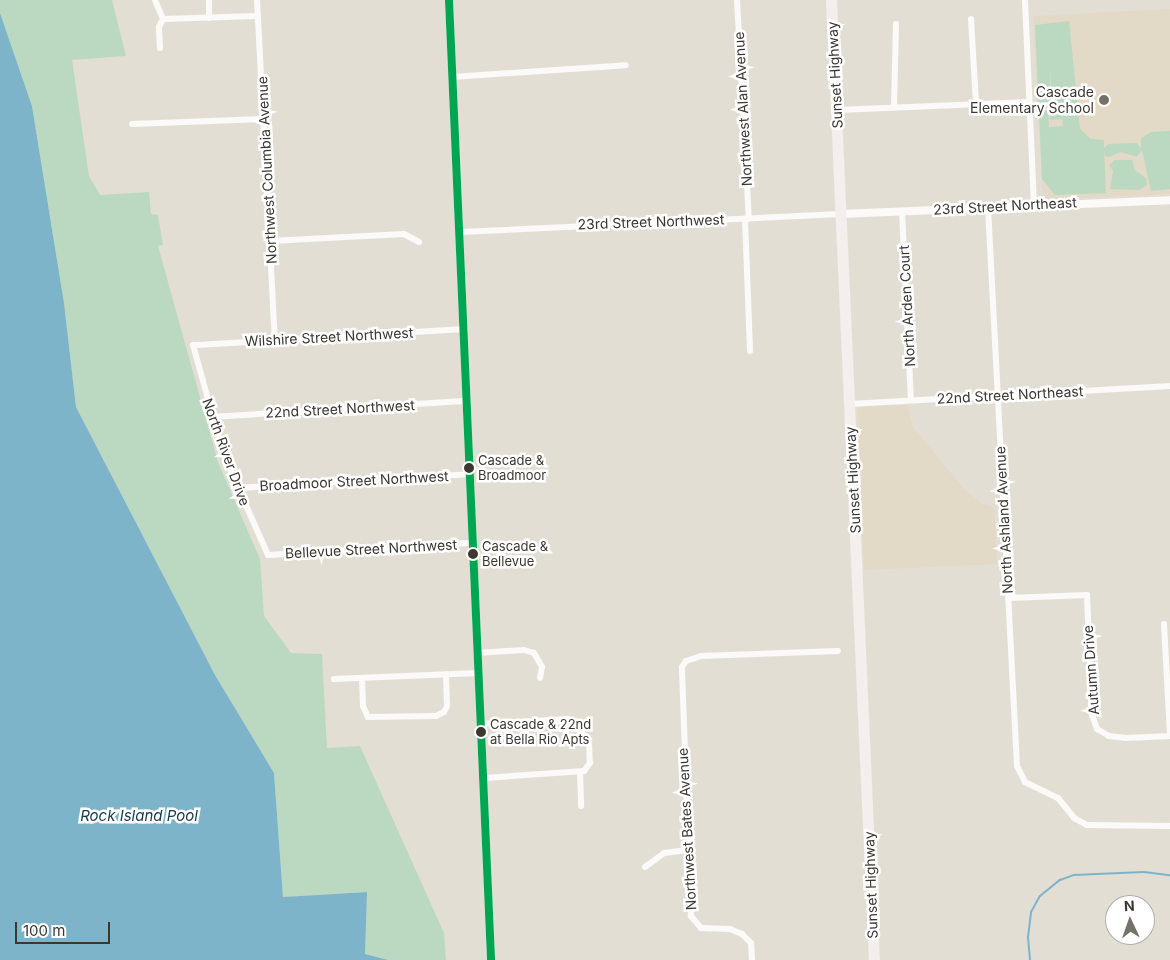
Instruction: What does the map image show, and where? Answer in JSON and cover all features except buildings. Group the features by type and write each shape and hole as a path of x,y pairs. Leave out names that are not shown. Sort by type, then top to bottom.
{"highway":[{"name":"Sunset Highway","path":"831,0 874,960"}],"street":[{"path":"155,0 164,19"},
{"path":"209,0 209,18"},
{"name":"Northwest Columbia Avenue","path":"258,0 275,341"},
{"path":"449,0 465,329 491,960"},
{"name":"Northwest Alan Avenue","path":"737,0 747,219 750,351"},
{"path":"1025,0 1034,204"},
{"path":"164,19 258,16"},
{"path":"160,48 159,27 164,19"},
{"path":"971,19 976,104"},
{"path":"894,107 896,24"},
{"path":"452,77 626,65"},
{"path":"837,110 1029,102"},
{"path":"132,124 265,119"},
{"name":"23rd Street Northeast","path":"840,214 1034,204 1170,200"},
{"name":"North Ashland Avenue","path":"988,207 1017,766 1025,782 1058,798 1074,818 1087,825 1170,826"},
{"name":"North Arden Court","path":"902,211 911,400"},
{"name":"23rd Street Northwest","path":"460,232 840,214"},
{"path":"270,240 404,234 419,242"},
{"name":"Wilshire Street Northwest","path":"193,345 465,329"},
{"name":"North River Drive","path":"193,345 211,417 237,488 268,555"},
{"name":"22nd Street Northeast","path":"850,404 1170,386"},
{"name":"22nd Street Northwest","path":"211,417 468,401"},
{"name":"Broadmoor Street Northwest","path":"237,488 471,474"},
{"name":"Bellevue Street Northwest","path":"268,555 473,543"},
{"name":"Autumn Drive","path":"1008,598 1087,595 1092,715 1097,729 1108,736 1118,738 1170,736"},
{"path":"1164,624 1170,736"},
{"path":"477,653 524,650 534,653 542,667 540,678"},
{"name":"Northwest Bates Avenue","path":"752,960 750,943 742,934 730,930 706,930 692,920 680,685 683,664 696,657 838,651"},
{"path":"334,680 478,673"},
{"path":"362,678 363,706 368,717 436,716 444,712 447,706 446,674"},
{"path":"481,724 568,719 590,740 590,763 580,772 484,778"},
{"path":"580,772 581,806"},
{"path":"645,867 664,852 688,850"}],"shaded area":[{"name":"Cascade Elementary School","path":"1170,9 1170,194 1043,200 1033,16"},
{"path":"907,405 913,427 964,489 982,504 994,507 997,564 864,570 858,407"}],"green space":[{"path":"0,0 112,0 126,56 72,60 89,176 100,195 149,192 151,214 158,215 163,245 158,246 218,462 260,559 264,616 291,653 322,654 327,748 360,746 444,933 446,960 388,960 365,954 366,892 283,897 274,773 215,675 76,407 64,303 32,106 0,13"},
{"path":"1069,21 1080,129 1091,139 1104,140 1104,148 1108,144 1137,143 1141,149 1141,138 1151,132 1170,131 1170,189 1151,191 1142,150 1137,157 1121,152 1109,157 1105,156 1104,150 1106,193 1055,195 1042,179 1039,111 1048,110 1049,127 1063,126 1062,113 1062,119 1050,120 1050,109 1038,110 1037,91 1051,90 1050,69 1050,89 1038,90 1035,25"},
{"path":"1115,160 1132,160 1135,170 1146,178 1147,185 1139,190 1110,189 1113,171 1109,165"}],"water":[{"name":"Rock Island Pool","path":"0,13 32,106 64,303 76,407 215,675 274,773 283,897 367,892 365,954 388,960 0,960"}],"waterway":[{"path":"1030,960 1028,937 1031,912 1040,896 1060,880 1074,875 1144,872 1170,875"}],"transit line":[{"path":"449,0 491,960"}],"place":[{"name":"Cascade Elementary School","path":"1104,100"},
{"name":"Cascade & Broadmoor","path":"469,468"},
{"name":"Cascade & Bellevue","path":"473,554"},
{"name":"Cascade & 22nd at Bella Rio Apts","path":"481,732"}]}
